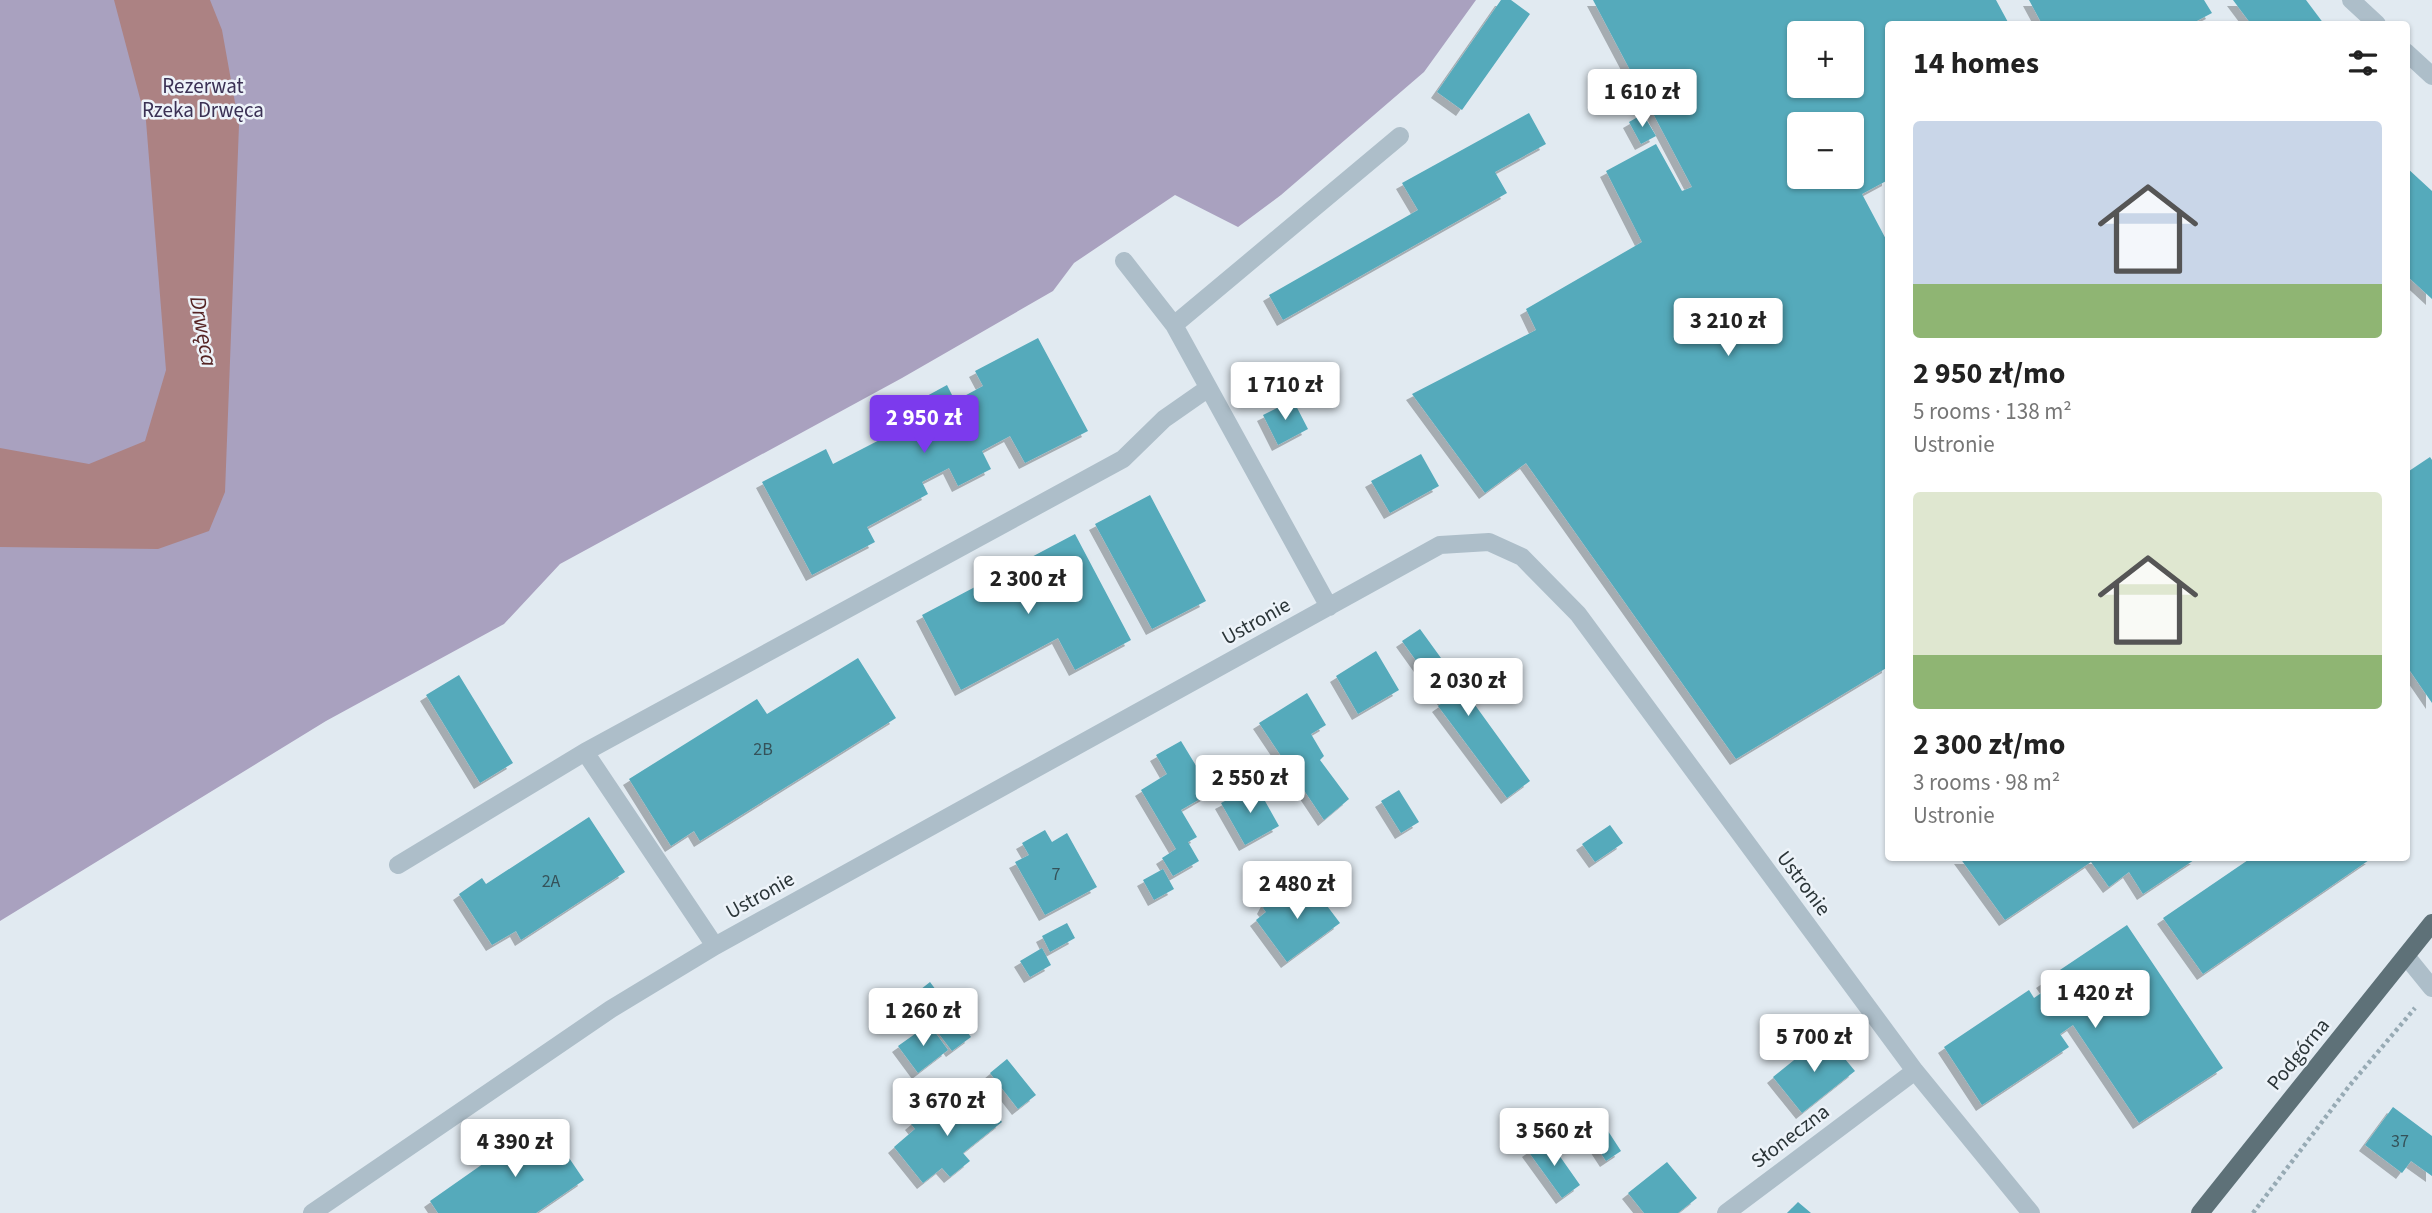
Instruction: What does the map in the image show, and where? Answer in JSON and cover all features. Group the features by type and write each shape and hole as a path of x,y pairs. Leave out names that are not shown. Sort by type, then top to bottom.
{"main road":[{"name":"Podgórna","path":"2200,1213 2432,923"}],"street":[{"path":"2351,0 2374,21"},
{"path":"2410,56 2432,76"},
{"path":"1174,325 1400,136"},
{"path":"1124,261 1174,325 1328,607"},
{"path":"398,865 585,752 1124,459 1164,419 1207,388"},
{"name":"Ustronie","path":"313,1213 611,1009 715,946 1440,545 1489,542 1522,557 1578,614 1915,1071 2031,1213"},
{"path":"585,752 715,946"},
{"path":"2406,956 2432,988"},
{"name":"Słoneczna","path":"1726,1213 1915,1071"}],"path":[{"path":"2253,1213 2350,1085 2417,1006"}],"green space":[{"name":"Rezerwat Rzeka Drwęca","path":"0,0 1476,0 1424,72 1281,195 1238,227 1175,195 1074,263 1053,291 902,378 560,564 504,624 326,721 0,921"}],"water":[{"name":"Drwęca","path":"114,0 210,0 222,30 239,125 225,492 209,531 158,549 0,547 0,448 89,464 145,441 166,370 146,121"}],"building":[{"path":"1501,0 1511,0 1530,14 1462,110 1437,92"},
{"path":"1593,0 1996,0 2007,21 1885,21 1885,182 1862,194 1885,237 1885,669 1736,759 1526,463 1485,493 1412,394 1536,330 1526,309 1642,242 1606,171 1656,144 1682,191 1692,187"},
{"path":"2029,0 2204,0 2212,13 2197,21 2040,21"},
{"path":"2233,0 2306,0 2322,21 2249,21"},
{"path":"1529,113 1546,144 1495,172 1507,193 1283,320 1269,295 1418,210 1402,183"},
{"path":"1643,114 1656,136 1641,144 1629,122"},
{"path":"2410,171 2432,191 2432,299 2410,279"},
{"path":"1038,338 1088,431 1025,463 1010,436 982,451 991,469 958,486 949,468 922,482 928,494 867,527 875,542 812,575 762,482 826,449 833,464 922,418 914,403 947,385 955,401 983,386 975,371"},
{"path":"1293,400 1308,429 1278,445 1263,415"},
{"path":"1421,454 1439,486 1390,513 1371,481"},
{"path":"2430,457 2432,460 2432,703 2410,671 2410,470"},
{"path":"1150,495 1206,601 1152,629 1095,524"},
{"path":"1075,534 1131,640 1075,670 1058,638 961,690 922,615"},
{"path":"1420,629 1530,781 1507,798 1438,706 1445,701 1402,641"},
{"path":"1376,651 1399,690 1358,714 1336,676"},
{"path":"858,658 896,718 700,841 694,831 671,846 629,779 757,699 767,714"},
{"path":"459,675 513,763 480,783 426,695"},
{"path":"1307,693 1326,725 1311,734 1324,756 1320,760 1349,799 1324,820 1259,723"},
{"path":"1181,741 1212,792 1181,810 1197,837 1188,842 1199,861 1173,876 1162,858 1176,849 1141,790 1167,774 1156,755"},
{"path":"1256,785 1279,826 1245,845 1221,803"},
{"path":"1399,790 1419,822 1401,833 1381,801"},
{"path":"589,817 625,872 521,940 516,931 492,945 459,894 482,878 486,884"},
{"path":"1610,825 1623,843 1595,862 1582,844"},
{"path":"1045,830 1052,842 1067,833 1097,887 1045,915 1015,862 1029,855 1022,843"},
{"path":"1962,861 2192,861 2143,894 2129,872 2109,887 2091,862 2005,920"},
{"path":"2247,861 2368,861 2203,974 2163,918"},
{"path":"1163,869 1174,889 1154,900 1143,880"},
{"path":"1309,882 1340,923 1287,962 1256,920 1266,912 1263,908 1269,897 1281,893 1285,899"},
{"path":"1067,923 1075,938 1050,952 1042,936"},
{"path":"2127,925 2223,1068 2139,1123 2073,1025 2060,1034 2069,1047 1982,1105 1944,1047 2029,990 2034,998 2047,989 2042,982"},
{"path":"1042,948 1051,965 1030,977 1020,961"},
{"path":"930,982 971,1037 952,1051 911,997"},
{"path":"929,1024 948,1050 918,1073 898,1046"},
{"path":"1825,1035 1855,1071 1802,1113 1773,1077"},
{"path":"1007,1059 1036,1095 1018,1109 990,1073"},
{"path":"981,1094 1002,1122 963,1153 970,1161 950,1177 942,1168 923,1183 894,1147 915,1129 911,1124 929,1109 936,1118 956,1101 963,1108"},
{"path":"2393,1107 2432,1136 2432,1176 2411,1161 2402,1173 2365,1145"},
{"path":"544,1121 584,1180 536,1213 438,1213 430,1201"},
{"path":"1606,1128 1621,1151 1606,1161 1591,1138"},
{"path":"1547,1138 1580,1185 1562,1198 1528,1151"},
{"path":"1667,1162 1697,1198 1678,1213 1644,1213 1628,1193"},
{"path":"1798,1202 1811,1213 1787,1213"}]}
